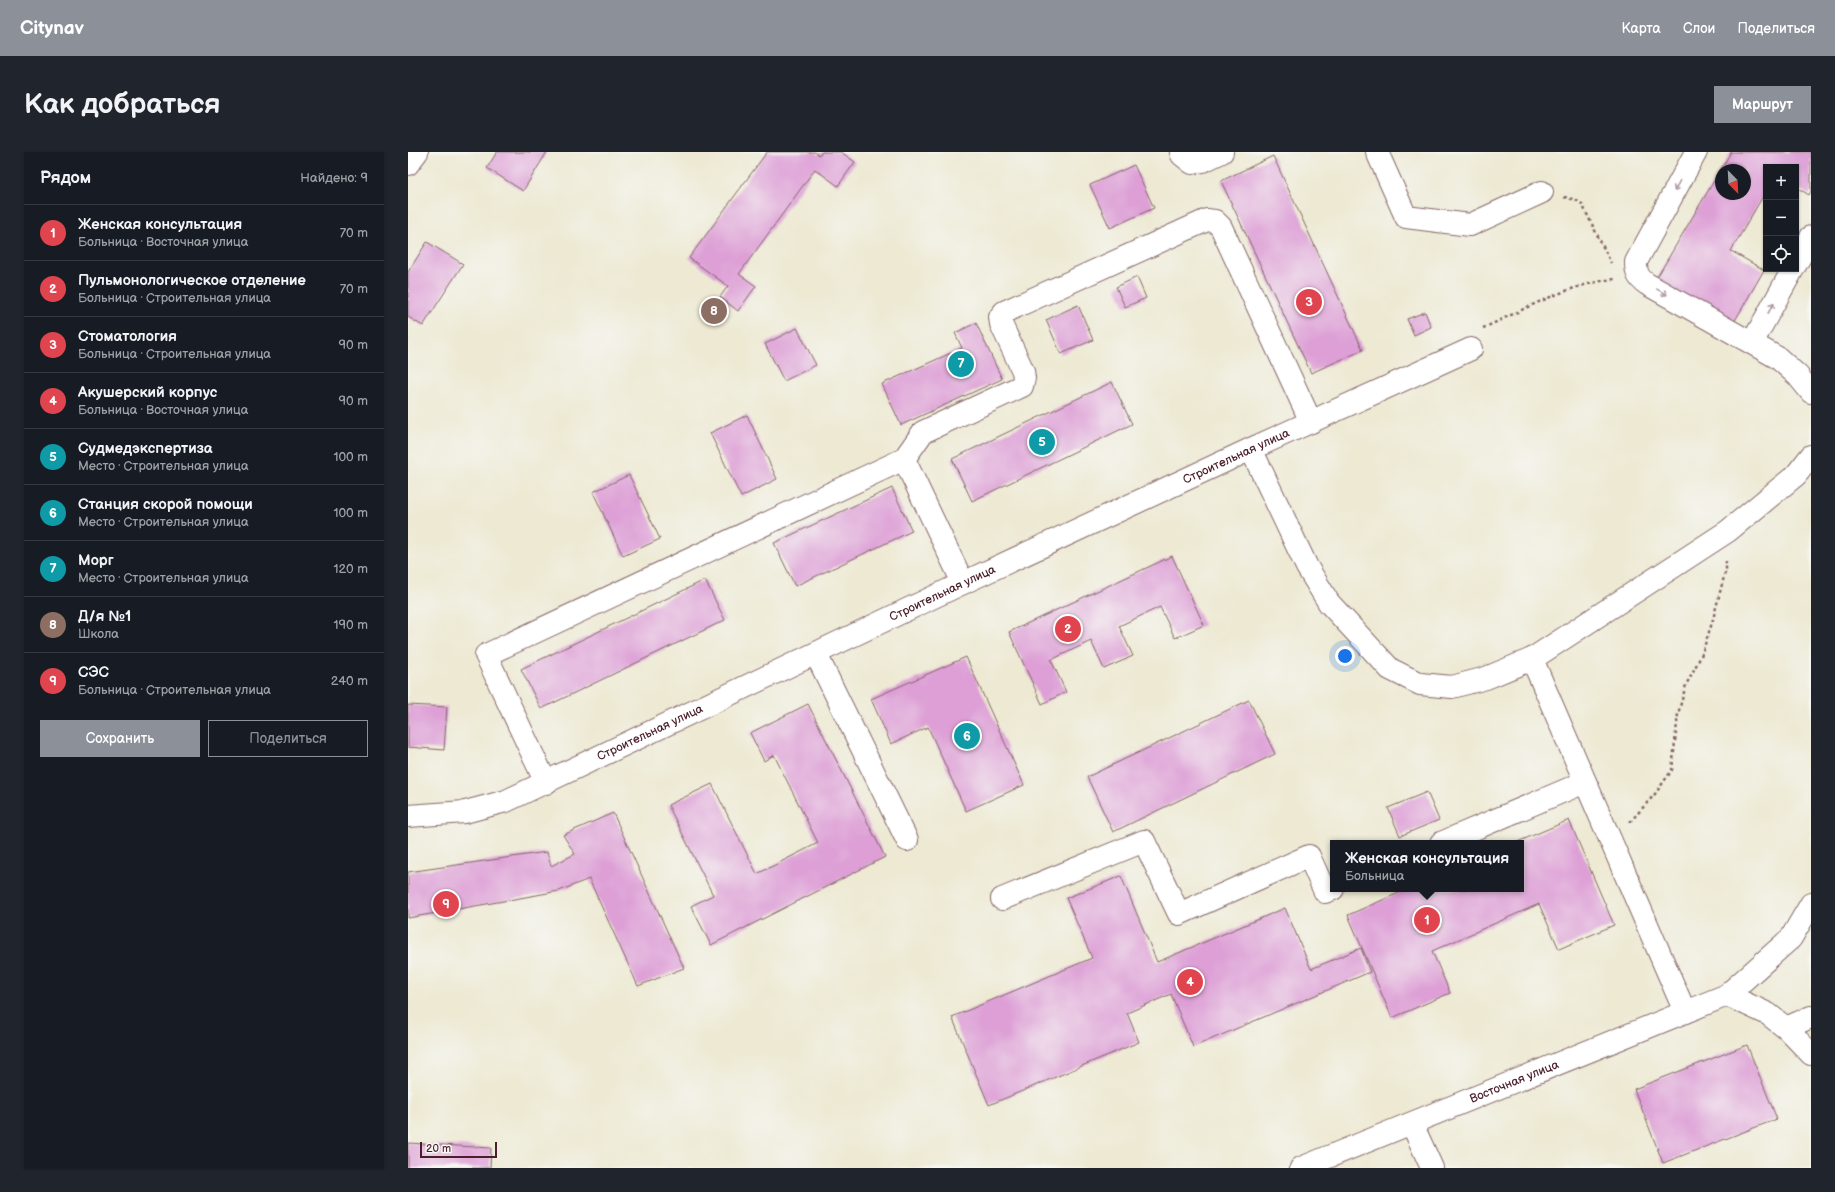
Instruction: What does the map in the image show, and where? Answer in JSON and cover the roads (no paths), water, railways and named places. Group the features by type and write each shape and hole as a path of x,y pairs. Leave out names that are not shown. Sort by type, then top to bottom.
{"street":[{"path":"408,164 417,152"},
{"path":"1181,152 1192,162 1203,161 1222,152"},
{"path":"1377,152 1406,217 1470,225 1542,192"},
{"path":"1696,152 1636,262 1636,272 1640,279 1647,284 1778,358 1798,376 1811,392"},
{"path":"546,783 486,655 904,459 923,432 1022,386 1024,378 1023,371 1001,324 1000,317 1004,312 1207,220 1215,221 1221,227 1311,422"},
{"path":"1799,259 1811,237"},
{"path":"1752,343 1791,272"},
{"name":"Строительная улица","path":"408,816 465,812 506,801 962,583 1471,349"},
{"path":"1251,449 1307,568 1329,604 1390,669 1420,684 1452,688 1486,678 1532,659 1728,531 1796,475 1811,456"},
{"path":"904,459 962,583"},
{"path":"816,654 907,840"},
{"path":"1532,659 1685,1012"},
{"path":"1448,840 1585,782"},
{"path":"1002,899 1144,841 1179,914 1309,856 1325,892 1330,890"},
{"name":"Восточная улица","path":"1301,1168 1727,995 1791,938 1811,904"},
{"path":"1727,995 1768,1014 1786,1028 1811,1054"},
{"path":"1786,1028 1811,1017"},
{"path":"1412,1124 1432,1168"}],"place":[{"name":"Стоматология","path":"1309,302"},
{"name":"Д/я №1","path":"714,311"},
{"name":"Морг","path":"961,364"},
{"name":"Судмедэкспертиза","path":"1042,442"},
{"name":"Пульмонологическое отделение","path":"1068,629"},
{"name":"Станция скорой помощи","path":"967,736"},
{"name":"СЭС","path":"446,904"},
{"name":"Женская консультация","path":"1427,920"},
{"name":"Акушерский корпус","path":"1190,982"}]}
